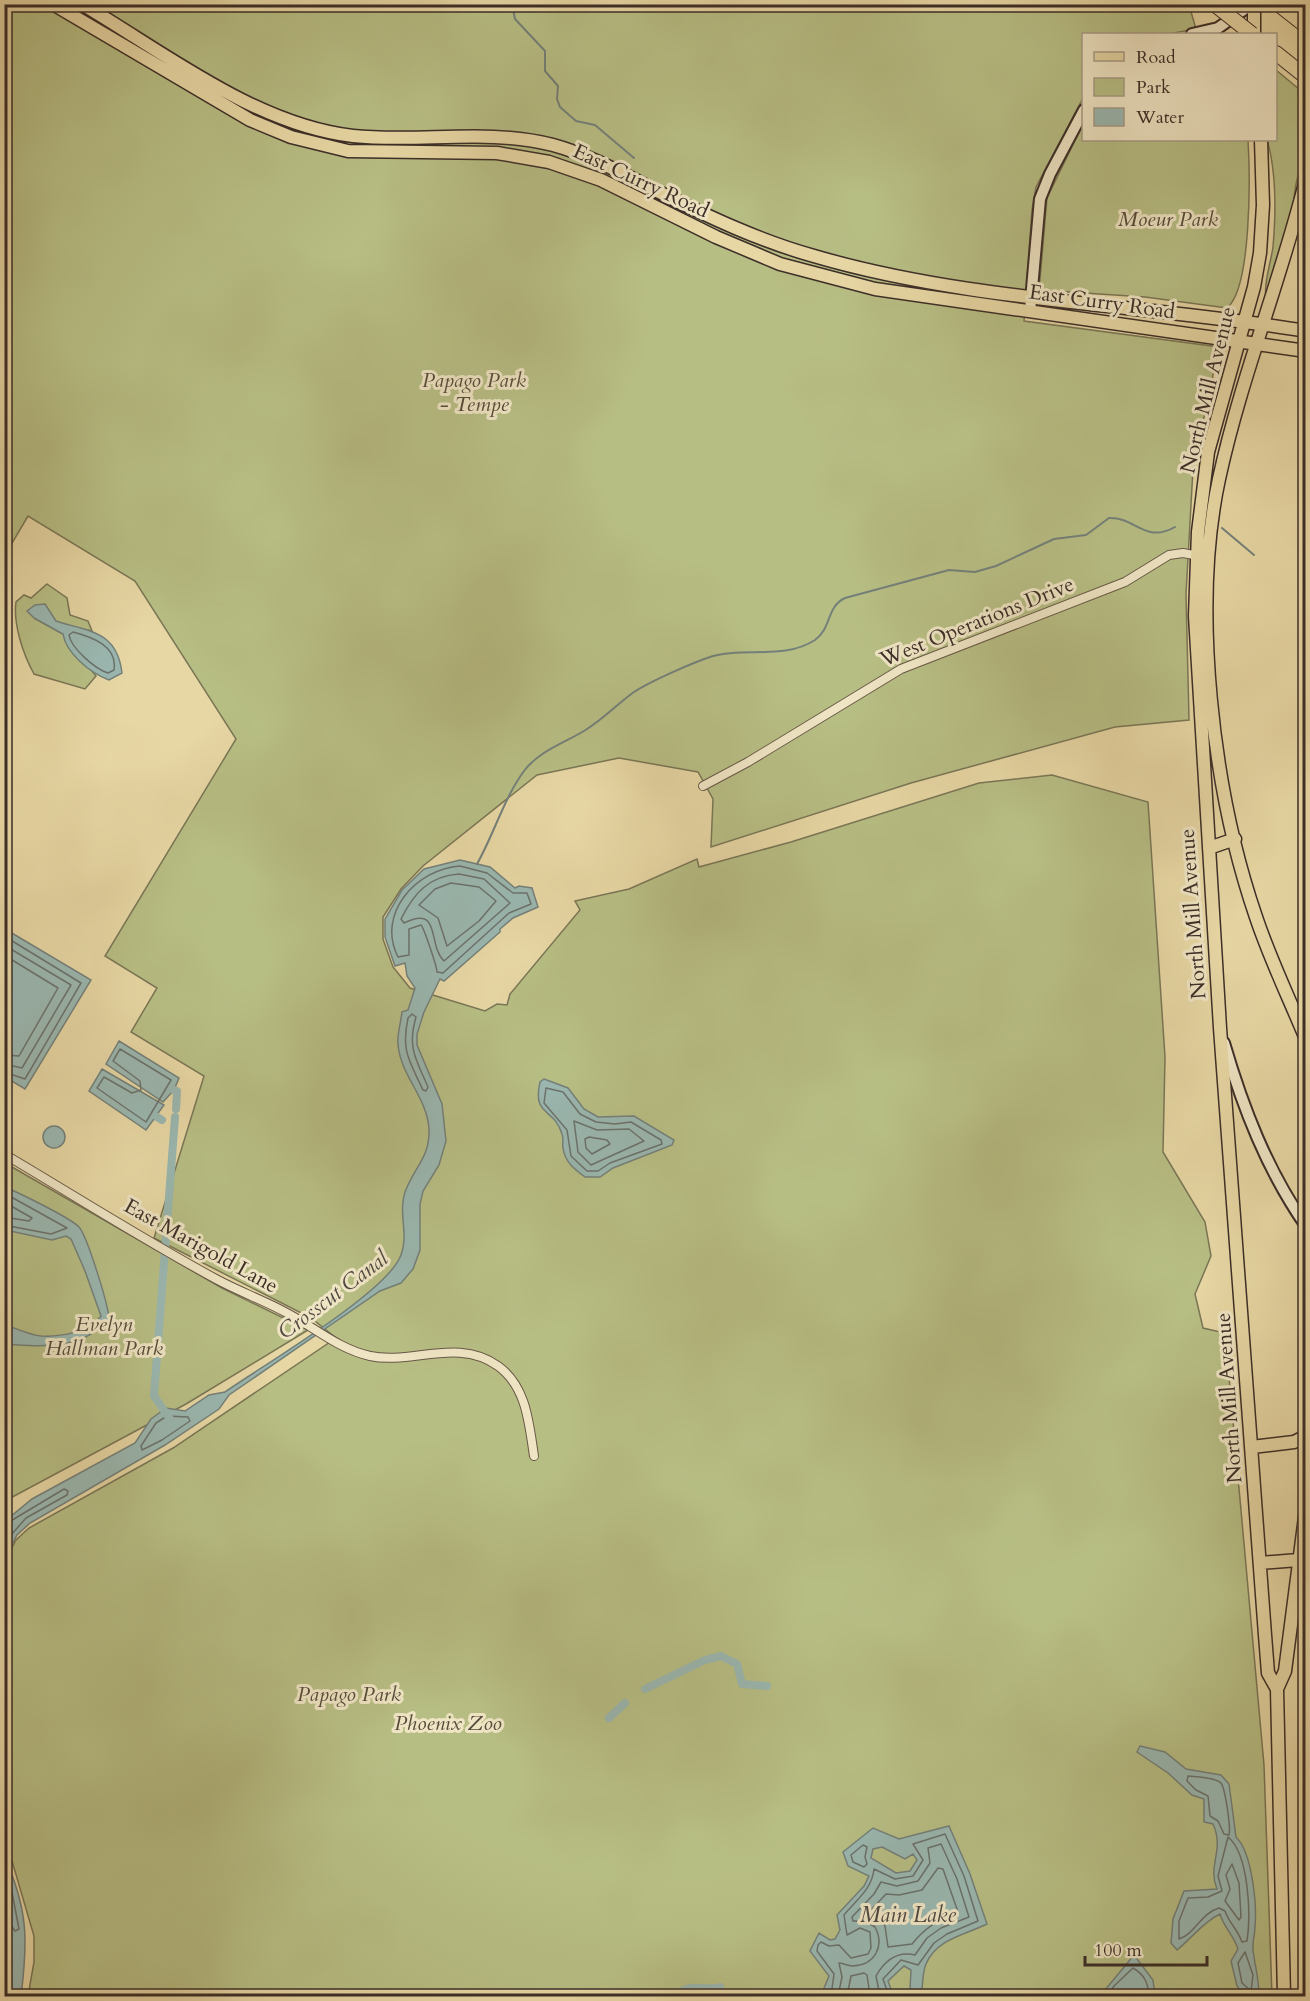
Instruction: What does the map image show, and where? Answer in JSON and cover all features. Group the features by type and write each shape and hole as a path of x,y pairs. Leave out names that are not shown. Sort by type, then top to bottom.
{"highway":[{"path":"1214,4 1254,33"},
{"path":"1278,4 1305,26"},
{"path":"1277,55 1305,76"}],"main road":[{"name":"East Curry Road","path":"53,4 213,100 270,130 291,137 348,151 476,152 540,160 601,180 716,237 780,264 875,289 1305,351"},
{"name":"East Curry Road","path":"82,4 218,86 253,105 294,122 350,135 400,138 480,136 553,146 583,155 733,227 811,255 880,273 1305,331"},
{"path":"1253,4 1254,33"},
{"name":"North Mill Avenue","path":"1261,141 1262,240 1254,287 1208,452 1203,556 1216,750 1235,839 1255,916 1305,1039"},
{"name":"North Mill Avenue","path":"1284,1996 1276,1689 1268,1673 1220,1028 1195,616 1203,556 1219,481 1305,179"},
{"path":"1209,848 1235,839"},
{"path":"1252,1447 1294,1442 1305,1436"},
{"name":"North Mill Avenue","path":"1276,1689 1286,1671 1305,1511"},
{"path":"1260,1563 1298,1560"}],"street":[{"path":"1196,33 1218,28 1253,4"},
{"path":"1030,311 1040,199 1050,174 1082,112"},
{"name":"West Operations Drive","path":"702,786 748,762 901,669 1125,582 1169,555 1183,553 1203,556"},
{"path":"1220,1028 1252,1128 1280,1185 1305,1226"},
{"name":"East Marigold Lane","path":"4,1154 186,1262 293,1316 335,1343 370,1357 453,1352 483,1357 499,1366 513,1381 523,1398 534,1456"}],"green space":[{"path":"5,5 1189,5 1196,29 1174,33 1082,33 1082,100 1036,187 1032,210 1024,321 1219,347 1193,469 1186,594 1189,720 1115,727 911,783 711,847 713,799 698,772 619,758 537,775 423,866 401,889 383,917 383,939 393,967 410,988 485,1011 497,1004 507,1005 510,994 580,910 575,901 629,889 697,859 699,867 791,842 979,783 1052,775 1148,802 1165,1057 1163,1152 1205,1222 1211,1256 1195,1294 1203,1328 1225,1333 1264,1765 1272,1996 28,1996 34,1962 34,1936 5,1837 6,1559 16,1540 29,1528 173,1448 336,1338 311,1318 154,1238 204,1076 131,1032 157,988 105,956 236,739 135,581 28,516 5,555"},
{"path":"1277,71 1305,94 1305,149 1292,212 1266,297 1266,280 1273,247 1275,206 1267,141 1277,141"},
{"name":"Moeur Park","path":"1082,126 1082,141 1248,141 1248,229 1241,278 1235,296 1227,308 1145,297 1039,290 1047,198"},
{"path":"47,584 67,598 70,615 88,621 92,631 34,618 63,634 96,676 85,689 34,674 26,657 17,629 16,602 24,595 31,598"},
{"name":"Evelyn Hallman Park","path":"5,1163 222,1288 308,1330 186,1404 5,1501"}],"water":[{"path":"45,604 56,621 91,631 108,641 119,659 122,673 109,680 94,673 74,655 63,634 34,618 27,611 35,605"},
{"path":"460,860 490,867 515,888 519,886 532,888 538,907 513,918 444,981 440,979 424,1012 417,1034 417,1045 442,1104 446,1141 439,1165 423,1191 420,1204 420,1250 413,1269 401,1283 380,1291 229,1395 219,1409 165,1445 30,1523 17,1535 5,1558 5,1521 32,1499 135,1443 151,1419 166,1408 185,1411 209,1395 225,1392 294,1347 373,1288 391,1270 401,1255 404,1240 403,1200 427,1148 429,1129 424,1107 403,1066 398,1044 402,1012 408,1010 415,988 407,976 405,963 395,966 385,937 385,919 402,890 424,869"},
{"path":"5,929 91,980 25,1089 5,1077"},
{"path":"119,1041 179,1078 174,1090 163,1102 106,1064"},
{"path":"102,1069 164,1105 146,1130 89,1091"},
{"path":"544,1079 568,1088 584,1109 598,1117 634,1116 674,1140 672,1145 613,1168 600,1177 585,1177 568,1161 564,1153 563,1136 558,1125 541,1107 538,1093 540,1082"},
{"path":"54,1126 62,1129 65,1137 62,1145 54,1148 46,1145 43,1137 46,1129"},
{"path":"5,1187 65,1217 79,1227 83,1233 102,1287 108,1312 109,1320 98,1330 74,1342 61,1344 34,1346 5,1344 5,1325 36,1335 57,1336 82,1330 101,1316 71,1239 66,1236 52,1240 5,1230"},
{"path":"1140,1746 1165,1752 1186,1769 1221,1775 1229,1784 1236,1837 1250,1866 1254,1892 1253,1947 1259,1996 1245,1996 1237,1986 1231,1961 1238,1949 1220,1914 1177,1950 1171,1943 1173,1919 1184,1891 1217,1889 1214,1880 1216,1833 1213,1824 1204,1822 1204,1799 1192,1795 1168,1773 1137,1752"},
{"name":"Main Lake","path":"949,1826 970,1874 987,1924 944,1943 937,1949 925,1968 921,1996 904,1996 825,1996 824,1988 829,1976 810,1951 819,1933 830,1940 835,1939 840,1930 837,1915 864,1886 869,1876 848,1866 843,1852 873,1828 899,1839","holes":["882,1847 905,1859 913,1854 917,1860 910,1871 896,1873 871,1858 873,1849","904,1966 911,1970 910,1990 904,1996 892,1992 888,1981"]},
{"path":"5,1858 18,1893 24,1926 25,1958 21,1996 5,1996 9,1943 5,1912"},
{"path":"1134,1955 1153,1980 1155,1996 1100,1996"}],"waterway":[{"path":"512,4 515,19 545,51 545,71 558,86 557,99 560,107 576,121 595,125 634,158"},
{"path":"477,864 511,793 530,764 544,753 591,726 634,692 661,677 713,656 791,650 803,646 820,635 835,607 845,598 949,570 975,572 996,566 1054,539 1086,535 1109,518 1126,521 1156,533 1175,527"},
{"path":"1222,528 1254,555"},
{"path":"174,1090 177,1091 176,1109"},
{"path":"157,1117 162,1120"},
{"path":"170,1419 154,1396 175,1117"},
{"path":"645,1689 705,1660 721,1656 737,1664 742,1684 767,1686"},
{"path":"609,1718 625,1703"},
{"path":"676,1996 686,1989 720,1987"}],"park label":[{"name":"Papago Park - Tempe","path":"474,392"},
{"name":"Papago Park","path":"349,1694"},
{"name":"Phoenix Zoo","path":"448,1723"}],"water label":[{"name":"Crosscut Canal","path":"333,1295"}]}
